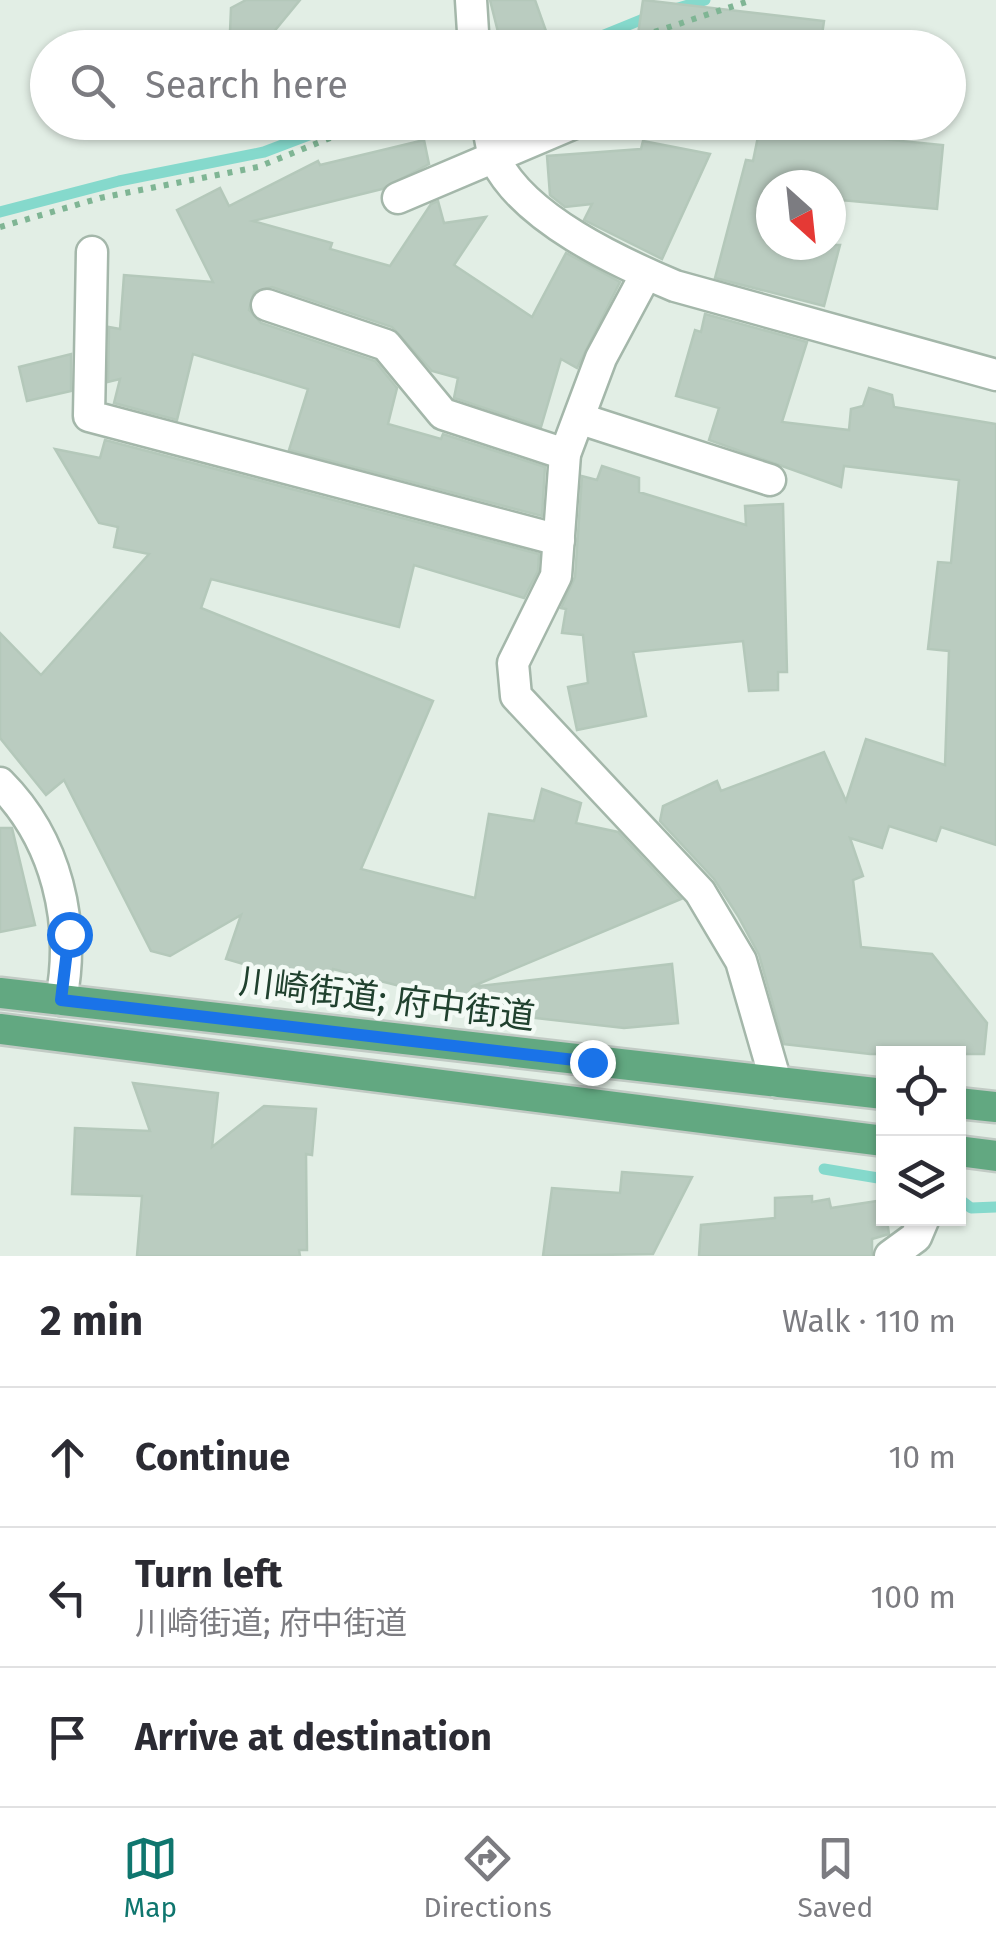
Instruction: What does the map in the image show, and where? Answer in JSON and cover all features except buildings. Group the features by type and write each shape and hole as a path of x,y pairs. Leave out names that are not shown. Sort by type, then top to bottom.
{"main road":[{"name":"川崎街道; 府中街道","path":"0,993 876,1093"},
{"path":"0,1029 876,1140"},
{"path":"966,1152 996,1156"}],"street":[{"path":"471,0 473,30"},
{"path":"491,140 496,160 544,217 646,274 676,286 996,374"},
{"path":"398,198 538,140"},
{"path":"92,252 89,416 558,540"},
{"path":"646,274 601,358 582,419 566,454 556,576 513,663 516,696 700,892 741,961 776,1082"},
{"path":"267,305 386,345 443,414 566,454"},
{"path":"582,419 770,480"},
{"path":"0,784 24,807 52,864 69,934 61,1000"}],"path":[{"path":"660,30 752,0"},
{"path":"0,227 100,198 258,167 324,140"}],"waterway":[{"path":"675,9 705,0"},
{"path":"616,30 653,15"},
{"path":"0,212 119,181 264,152 296,140"},
{"path":"824,1169 876,1178"},
{"path":"966,1204 971,1208 996,1207"}],"route":[{"path":"69,934 61,1000 592,1062"}]}
